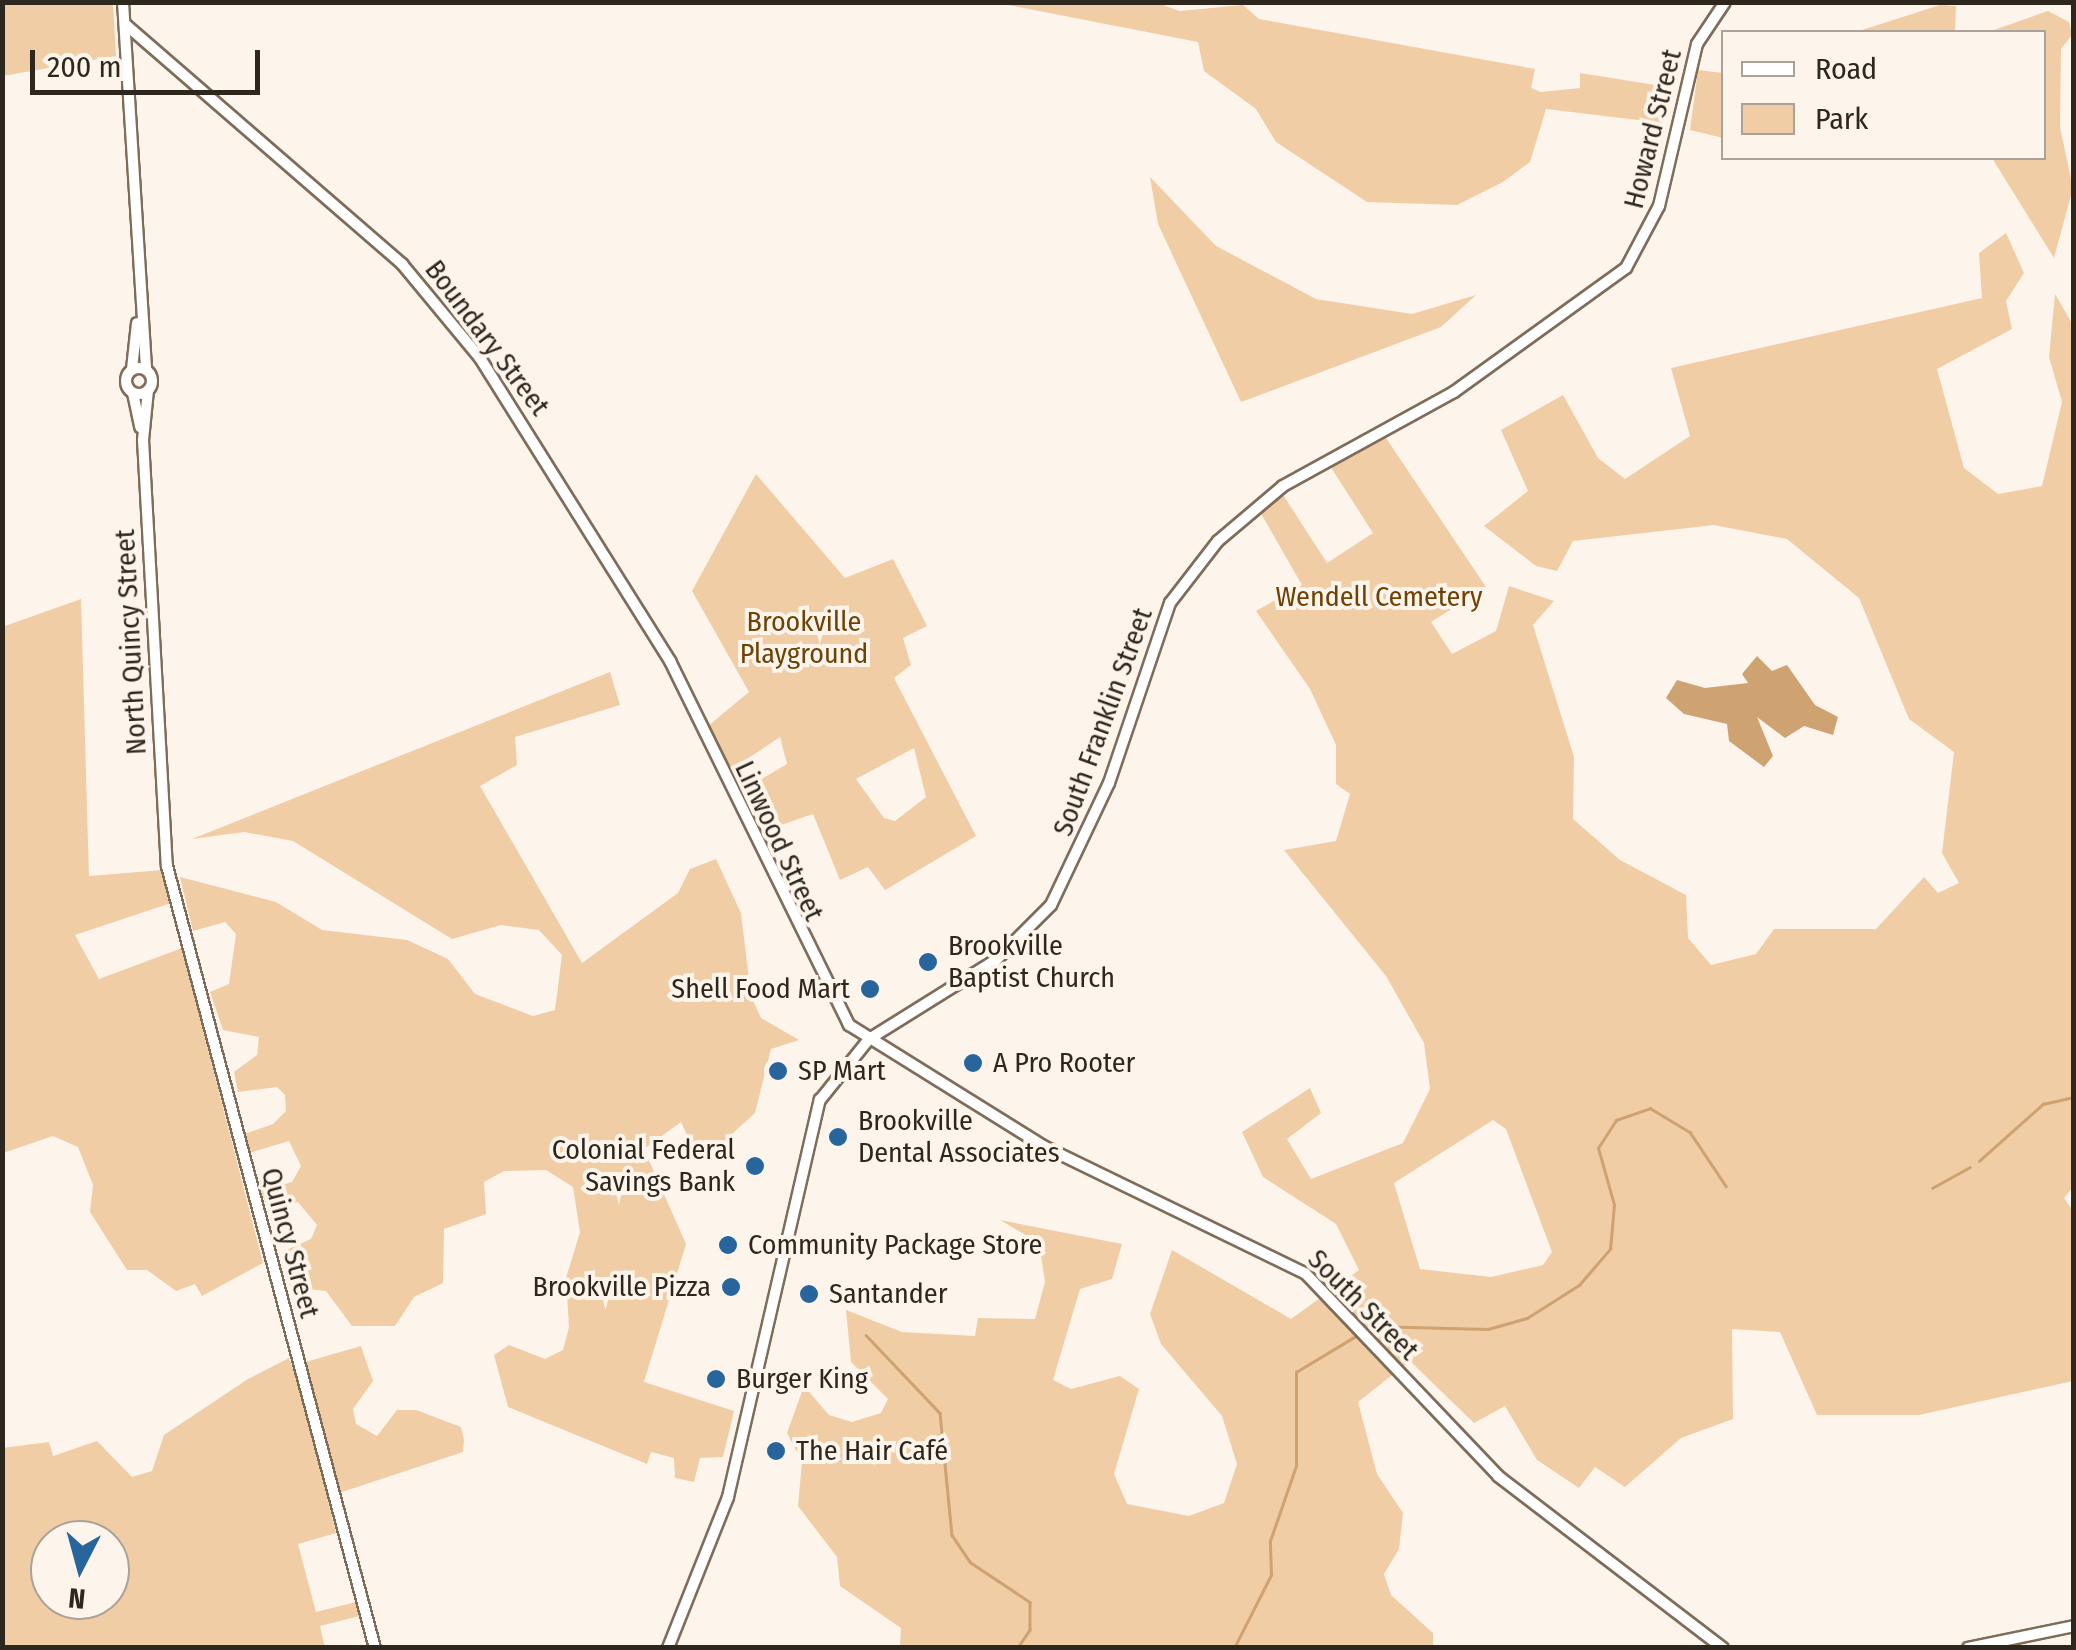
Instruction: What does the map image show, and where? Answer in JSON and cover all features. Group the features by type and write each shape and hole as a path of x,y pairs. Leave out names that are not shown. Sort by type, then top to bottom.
{"main road":[{"path":"123,2 139,312 146,369 132,369 139,312"},
{"name":"Howard Street","path":"1626,268 1659,206 1697,44 1725,2"},
{"name":"Boundary Street","path":"125,24 428,291 523,420 664,651"},
{"name":"South Franklin Street","path":"668,1648 732,1482 811,1124 840,1070 869,1039 996,960 1051,905 1109,783 1170,602 1218,541 1283,486 1454,392 1626,268"},
{"name":"North Quincy Street","path":"132,369 143,432"},
{"name":"North Quincy Street","path":"146,369 143,432 164,850"},
{"path":"134,393 148,390"},
{"name":"Linwood Street","path":"664,651 827,992 869,1039"},
{"name":"Quincy Street","path":"164,850 375,1648"},
{"name":"South Street","path":"869,1039 1045,1147 1304,1274 1498,1476 1723,1648"},
{"path":"1968,1648 2074,1626"}],"green space":[{"path":"1156,2 1179,11 1243,5 1259,19 1535,69 1531,88 1541,92 1580,88 1580,73 1668,87 1663,123 1546,109 1530,162 1503,182 1457,205 1367,202 1276,142 1256,109 1204,71 1198,42 998,3"},
{"path":"2,3 113,3 116,56 3,76"},
{"path":"1940,5 1956,6 1955,30 1862,30"},
{"path":"2048,11 2069,22 2072,35 2061,49 2060,127 2073,188 2054,258 1993,160 2046,160 2046,30 1994,30"},
{"path":"1698,70 1721,73 1721,138 1690,130"},
{"path":"1150,177 1216,246 1316,299 1412,314 1476,295 1441,327 1241,402 1158,224"},
{"name":"Wendell Cemetery","path":"2006,233 2024,273 2006,301 2012,329 1937,369 1964,468 1998,494 2042,486 2062,402 2049,357 2055,294 2073,325 2074,1186 2064,1198 2073,1211 2073,1381 1919,1415 1817,1415 1780,1332 1732,1329 1733,1419 1681,1438 1625,1487 1595,1467 1579,1488 1537,1460 1505,1406 1474,1423 1410,1361 1358,1402 1377,1474 1403,1513 1399,1549 1384,1574 1391,1595 1433,1633 1433,1648 900,1647 901,1628 840,1586 837,1557 798,1506 802,1462 787,1433 804,1386 829,1415 852,1422 881,1413 888,1399 851,1362 846,1310 902,1332 975,1336 978,1318 1035,1319 1045,1282 1039,1243 1000,1220 1122,1244 1112,1279 1080,1289 1053,1380 1071,1389 1120,1376 1139,1389 1114,1474 1127,1504 1189,1516 1224,1503 1237,1464 1222,1416 1161,1344 1150,1314 1172,1250 1291,1319 1359,1270 1336,1224 1263,1177 1242,1132 1310,1088 1321,1113 1287,1139 1311,1179 1403,1143 1430,1089 1424,1043 1386,976 1284,850 1336,841 1350,794 1336,784 1336,745 1310,689 1256,611 1302,585 1259,510 1282,493 1327,563 1373,533 1330,466 1386,438 1486,587 1431,622 1452,654 1496,631 1509,586 1554,601 1533,625 1574,757 1573,819 1620,860 1686,895 1688,938 1711,965 1756,954 1774,929 1876,929 1924,877 1938,893 1959,883 1942,853 1954,752 1909,719 1859,598 1787,539 1714,525 1573,541 1557,571 1536,566 1484,526 1528,491 1501,430 1563,395 1598,458 1625,479 1690,436 1671,368 1982,298 1979,253","holes":["1493,1120 1506,1129 1552,1252 1543,1265 1491,1277 1420,1269 1394,1183"]},
{"name":"Brookville Playground","path":"756,474 845,578 893,559 927,626 903,638 911,665 894,678 976,836 885,890 868,867 840,880 813,814 781,825 760,780 787,764 780,737 729,771 708,726 749,692 692,591","holes":["914,748 926,797 895,821 884,818 856,779"]},
{"path":"81,599 89,876 163,870 171,903 75,935 99,979 182,948 263,1263 202,1296 195,1284 176,1291 147,1270 127,1270 90,1212 93,1185 78,1147 53,1136 3,1153 2,627"},
{"path":"610,672 620,705 515,737 517,765 480,786 582,963 678,893 690,869 716,859 741,913 751,996 761,1018 799,1040 771,1049 755,1113 700,1163 681,1122 644,1149 686,1244 644,1382 734,1411 723,1457 700,1458 694,1482 675,1478 674,1458 651,1452 647,1464 508,1407 494,1355 509,1345 545,1359 563,1350 569,1327 566,1278 580,1232 573,1187 546,1170 504,1171 484,1182 486,1214 444,1229 443,1283 414,1297 395,1326 352,1326 326,1291 290,1287 284,1251 311,1239 317,1225 298,1202 269,1211 261,1191 292,1182 301,1166 289,1141 249,1153 245,1134 273,1124 286,1111 285,1095 277,1087 238,1092 234,1072 257,1055 259,1037 223,1030 210,992 229,984 236,934 225,922 193,931 180,877 276,902 322,930 407,940 448,959 475,994 533,1016 555,1010 562,955 539,930 501,925 452,939 293,841 244,832 192,839"},
{"path":"361,1346 373,1381 353,1409 356,1424 377,1436 397,1410 416,1410 461,1427 463,1452 327,1497 336,1533 298,1544 316,1612 356,1602 359,1616 320,1626 325,1648 3,1647 2,1448 49,1442 53,1456 97,1441 132,1477 152,1471 164,1435 248,1379 289,1358 292,1366"}],"shaded area":[{"path":"1757,656 1772,671 1787,665 1815,705 1838,717 1833,735 1804,726 1785,738 1757,717 1773,756 1764,767 1729,741 1727,724 1684,714 1666,698 1677,680 1705,688 1748,683 1742,674"}],"waterway":[{"path":"2074,793 2074,803"},
{"path":"1979,1161 2043,1104 2074,1097"},
{"path":"1371,1326 1488,1329 1527,1318 1579,1285 1610,1249 1614,1205 1598,1148 1616,1120 1650,1108 1690,1132 1726,1186"},
{"path":"1932,1188 1970,1167"},
{"path":"866,1335 940,1413 952,1535 970,1562 1030,1602 1030,1630 1018,1648"},
{"path":"1234,1648 1271,1575 1270,1541 1296,1466 1296,1372 1356,1336"}],"place":[{"name":"Brookville Baptist Church","path":"928,962"},
{"name":"Shell Food Mart","path":"870,989"},
{"name":"A Pro Rooter","path":"973,1063"},
{"name":"SP Mart","path":"778,1071"},
{"name":"Brookville Dental Associates","path":"838,1137"},
{"name":"Colonial Federal Savings Bank","path":"755,1166"},
{"name":"Community Package Store","path":"728,1245"},
{"name":"Brookville Pizza","path":"731,1287"},
{"name":"Santander","path":"809,1294"},
{"name":"Burger King","path":"716,1379"},
{"name":"The Hair Café","path":"776,1451"}]}
